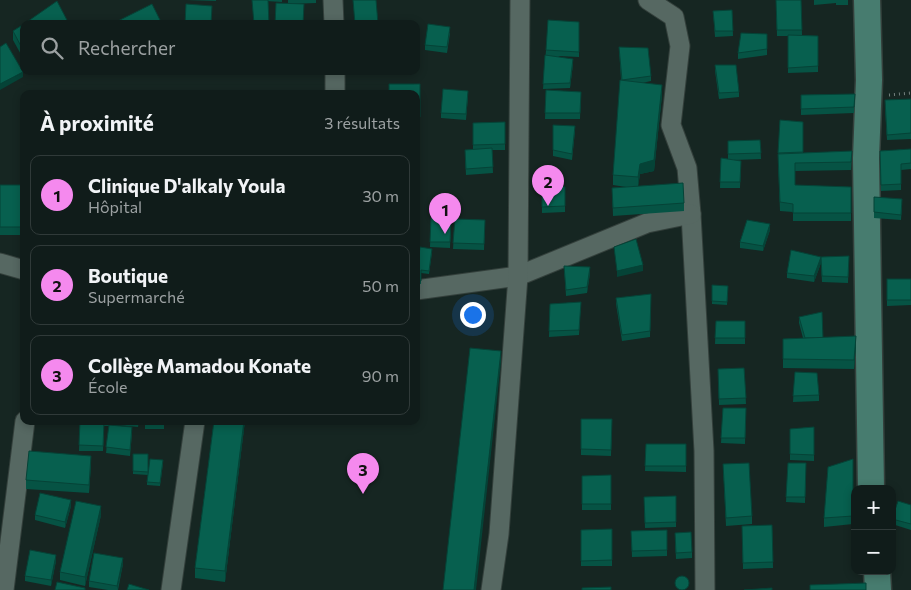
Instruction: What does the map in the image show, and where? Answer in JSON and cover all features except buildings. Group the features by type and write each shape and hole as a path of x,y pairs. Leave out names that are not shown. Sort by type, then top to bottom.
{"street":[{"path":"333,0 334,20"},
{"path":"491,590 500,534 518,276 520,0"},
{"path":"648,0 674,17 680,46 671,125 687,168 691,214 704,451 706,590"},
{"path":"867,0 869,80 866,158 871,485"},
{"path":"335,75 335,90"},
{"path":"420,289 518,276 647,223 691,214"},
{"path":"0,263 20,269"},
{"path":"4,590 25,425"},
{"path":"170,590 194,425"},
{"path":"876,575 878,590"}],"place":[{"name":"Boutique","path":"548,206"},
{"name":"Clinique D'alkaly Youla","path":"445,234"},
{"name":"Collège Mamadou Konate","path":"363,494"}]}
